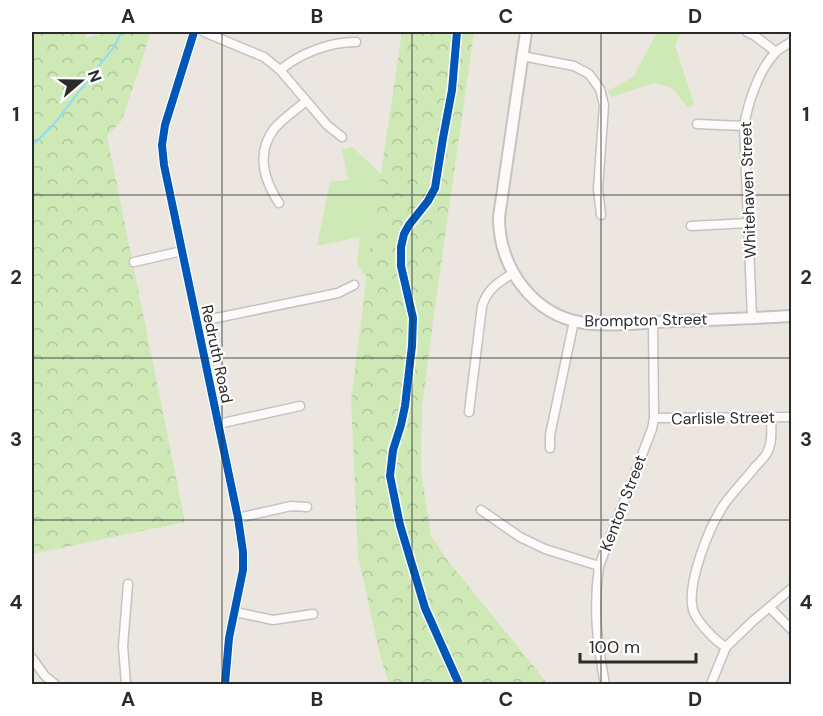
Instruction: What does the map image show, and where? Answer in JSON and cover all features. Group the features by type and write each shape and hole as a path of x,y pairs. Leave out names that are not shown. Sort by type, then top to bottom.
{"street":[{"name":"Redruth Road","path":"194,32 169,109 162,145 164,165 238,518 243,552 243,570 229,638 225,684"},
{"path":"204,32 264,57 280,70 327,125 342,137"},
{"name":"Brompton Street","path":"526,32 499,217 507,263 526,290 540,304 556,314 591,324 792,316"},
{"path":"747,32 776,52"},
{"name":"Whitehaven Street","path":"752,318 744,126 754,88 776,52 792,41"},
{"path":"280,70 303,54 343,42 356,42"},
{"path":"522,56 568,63 589,74 600,89 604,105 598,189 601,215"},
{"path":"279,203 270,190 265,176 263,159 266,142 275,128 306,100"},
{"path":"697,124 744,126"},
{"path":"690,226 748,224"},
{"path":"134,262 182,251"},
{"path":"469,412 482,306 486,293 513,273"},
{"path":"197,322 338,293 354,285"},
{"path":"550,448 550,435 574,321"},
{"name":"Kenton Street","path":"605,684 595,617 599,566 652,429 654,418 653,322"},
{"path":"218,424 300,406"},
{"path":"726,647 720,644 698,621 691,597 702,547 707,537 724,506 767,453 771,440 771,417"},
{"name":"Carlisle Street","path":"654,418 792,417"},
{"path":"238,518 291,506 307,507"},
{"path":"481,510 520,537 545,549 599,566"},
{"path":"126,684 123,646 128,584"},
{"path":"711,684 726,647 792,588"},
{"path":"770,608 792,630"},
{"path":"235,612 273,620 313,614"},
{"path":"32,658 45,676 55,684"}],"green space":[{"path":"32,32 84,32 86,38 112,32 151,32 122,120 107,136 185,522 32,554"},
{"path":"402,32 474,32 422,408 421,470 431,536 448,561 548,684 389,684 380,655 358,556 351,401 372,234"},
{"path":"657,32 682,32 675,45 694,104 688,108 672,88 654,83 611,97 608,91 634,76"},
{"path":"352,147 382,175 367,278 357,264 360,237 317,246 330,182 348,180 342,149"}],"waterway":[{"path":"32,146 54,124 113,48 122,32"}],"cycle path":[{"path":"194,32 165,125 162,145 164,165 238,518 243,552 243,570 229,638 225,684"},
{"path":"457,32 452,90 435,188 409,225 401,247 401,266 413,318 412,346 405,406 393,450 390,476 400,525 425,608 459,684"}]}
